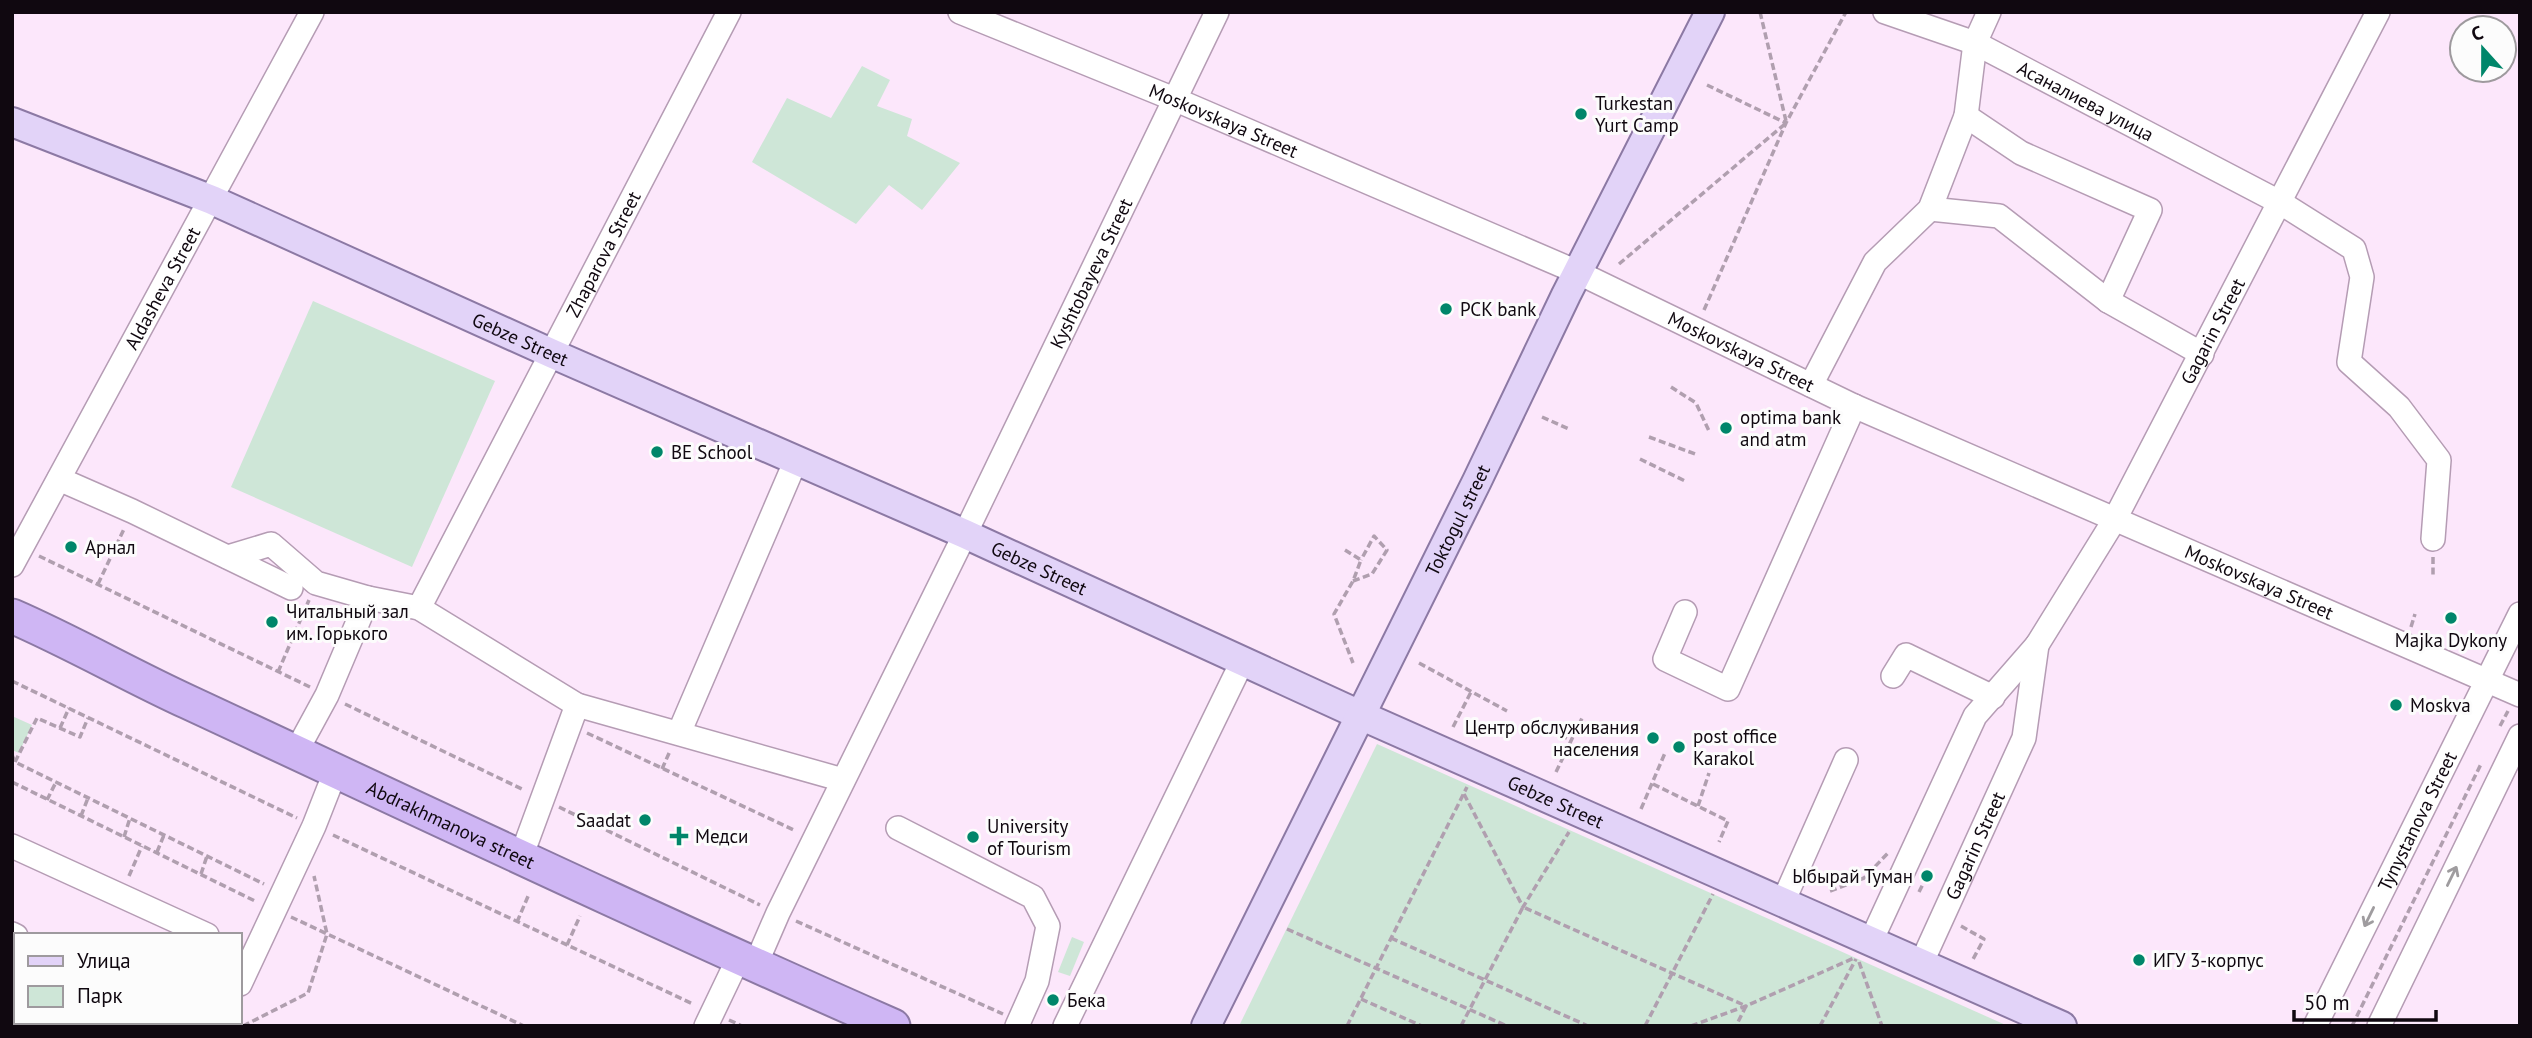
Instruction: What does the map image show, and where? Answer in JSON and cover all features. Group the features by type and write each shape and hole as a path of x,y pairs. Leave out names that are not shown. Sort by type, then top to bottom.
{"highway":[{"name":"Abdrakhmanova street","path":"12,616 170,694 893,1026"}],"main road":[{"name":"Toktogul street","path":"1206,1026 1477,481 1577,272 1710,12"},
{"name":"Gebze Street","path":"12,122 212,200 553,354 965,534 1360,715 1783,902 1864,949 1921,964 2062,1026"}],"street":[{"name":"Aldasheva Street","path":"17,556 312,12"},
{"name":"Zhaparova Street","path":"419,608 729,12"},
{"name":"Moskovskaya Street","path":"960,12 1174,99 1577,272 1854,406 2518,695"},
{"name":"Kyshtobayeva Street","path":"747,961 778,913 965,534 1217,12"},
{"name":"Асаналиева улица","path":"1885,12 1975,43 2281,203 2354,249 2362,277 2349,362 2399,407 2439,460 2433,539"},
{"path":"1811,385 1875,261 1930,209 1966,116 1975,43 1989,12"},
{"name":"Gagarin Street","path":"1864,949 1975,716 2037,645 2115,519 2378,12"},
{"path":"1966,116 2021,153 2150,211 2108,301"},
{"path":"1930,209 1998,216 2108,301 2202,354"},
{"path":"1685,612 1665,659 1728,689 1854,406"},
{"path":"678,733 796,460"},
{"path":"59,479 291,588"},
{"path":"228,558 271,544 316,583 368,598 419,608 573,715 678,733 843,780"},
{"path":"296,752 327,695 368,598"},
{"name":"Tynystanova Street","path":"2315,1026 2520,614"},
{"name":"Gagarin Street","path":"1921,964 2024,738 2037,645"},
{"path":"1893,676 1906,655 1993,697"},
{"path":"1065,1026 1243,660"},
{"path":"521,857 573,715"},
{"path":"2379,1026 2509,733"},
{"path":"1783,902 1846,760"},
{"path":"242,974 246,953 278,902 314,827 336,770"},
{"path":"898,828 1033,897 1048,926 1037,981 1018,1023"},
{"path":"12,846 203,933"},
{"path":"709,1019 747,961"}],"path":[{"path":"1760,12 1786,123"},
{"path":"1695,330 1786,123 1846,12"},
{"path":"1706,85 1786,123"},
{"path":"1619,264 1786,123"},
{"path":"1671,387 1696,403 1709,431"},
{"path":"1542,417 1569,429"},
{"path":"1649,438 1698,455"},
{"path":"1640,459 1685,481"},
{"path":"98,584 132,511"},
{"path":"1353,581 1371,574 1387,550 1374,536 1334,614 1353,663"},
{"path":"1345,550 1361,560"},
{"path":"17,556 98,584 778,913 1018,1023"},
{"path":"278,672 316,583"},
{"path":"1419,663 1507,711"},
{"path":"12,681 314,827 567,945 709,1019 741,1026"},
{"path":"1453,727 1472,691"},
{"path":"2509,733 2518,695"},
{"path":"60,729 69,708"},
{"path":"573,715 814,839"},
{"path":"1556,772 1583,716"},
{"path":"15,762 37,718 80,737 88,718"},
{"path":"1551,731 1571,740"},
{"path":"1641,808 1665,753"},
{"path":"12,755 15,762 208,856 327,934 524,1026"},
{"path":"2352,1026 2486,755"},
{"path":"1698,806 1709,773"},
{"path":"12,782 201,875 278,902"},
{"path":"47,800 56,782"},
{"path":"1653,784 1728,821 1719,842"},
{"path":"1348,1026 1464,794 1523,907 1746,1006"},
{"path":"81,816 89,798"},
{"path":"124,837 131,818"},
{"path":"1461,1026 1523,907 1570,830"},
{"path":"156,853 164,835"},
{"path":"120,895 142,846"},
{"path":"201,875 208,856"},
{"path":"243,1026 307,993 327,934 317,901 313,871"},
{"path":"1645,1026 1714,893"},
{"path":"517,922 529,894"},
{"path":"567,945 580,916"},
{"path":"1943,916 1984,939 1961,982"},
{"path":"1287,929 1507,1026"},
{"path":"1391,938 1588,1026"},
{"path":"1691,1026 1746,1006 1864,949"},
{"path":"1820,1026 1864,949"},
{"path":"1864,949 1882,1026"},
{"path":"1361,999 1422,1026"},
{"path":"1736,1026 1746,1006"}],"green space":[{"path":"862,66 890,80 877,106 912,119 907,136 960,163 922,210 889,185 856,224 752,162 787,98 831,118"},
{"path":"313,301 495,381 412,567 231,487"},
{"path":"12,716 32,725 19,753 12,750"},
{"path":"1377,744 2008,1026 1239,1026"},
{"path":"1072,937 1084,942 1070,976 1058,972"}],"place":[{"name":"Turkestan Yurt Camp","path":"1581,114"},
{"name":"PCK bank","path":"1446,309"},
{"name":"optima bank and atm","path":"1726,428"},
{"name":"BE School","path":"657,452"},
{"name":"Арнал","path":"71,547"},
{"name":"Majka Dykony","path":"2451,618"},
{"name":"Читальный зал им. Горького","path":"272,622"},
{"name":"Moskva","path":"2396,705"},
{"name":"Центр обслуживания населения","path":"1653,738"},
{"name":"post office Karakol","path":"1679,747"},
{"name":"Saadat","path":"645,820"},
{"name":"Медси","path":"679,836"},
{"name":"University of Tourism","path":"973,837"},
{"name":"Ыбырай Туман","path":"1927,876"},
{"name":"ИГУ 3-корпус","path":"2139,960"},
{"name":"Бека","path":"1053,1000"}]}
